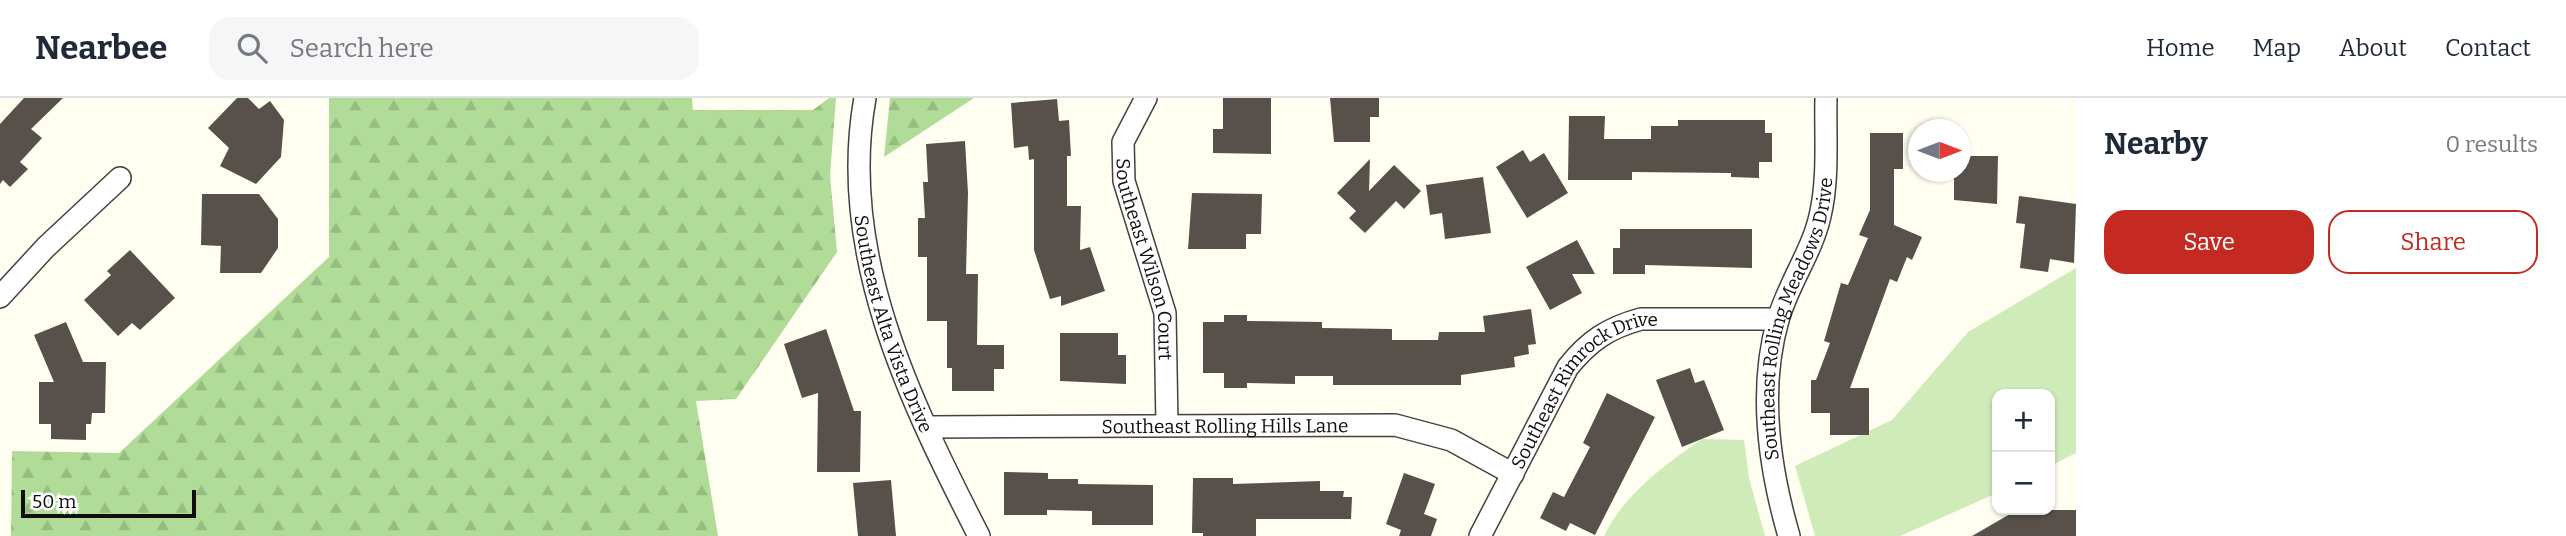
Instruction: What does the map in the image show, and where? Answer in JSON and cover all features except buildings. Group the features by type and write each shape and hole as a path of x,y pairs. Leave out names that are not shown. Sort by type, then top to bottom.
{"street":[{"name":"Southeast Alta Vista Drive","path":"865,98 857,165 862,232 876,299 927,427 979,536"},
{"name":"Southeast Wilson Court","path":"1146,98 1123,142 1124,181 1165,313 1167,425"},
{"name":"Southeast Rolling Meadows Drive","path":"1789,536 1777,494 1770,450 1768,400 1778,319 1820,217 1825,181 1826,98"},
{"path":"0,298 46,247 120,178"},
{"name":"Southeast Rimrock Drive","path":"1479,536 1568,367 1587,344 1603,333 1641,319 1778,319"},
{"name":"Southeast Rolling Hills Lane","path":"927,427 1395,425 1451,440 1513,474"}],"green space":[{"path":"329,98 692,98 693,110 813,110 829,98 836,98 830,175 837,252 736,399 696,401 718,536 11,536 12,451 119,453 329,257"},
{"path":"890,98 974,98 884,157"},
{"path":"2076,268 2076,453 2055,464 2055,389 1992,389 1992,495 1900,536 1815,536 1795,466 1892,420 1968,332"},
{"path":"1702,439 1744,440 1749,478 1765,536 1604,536 1612,521 1634,494 1660,470"}]}
